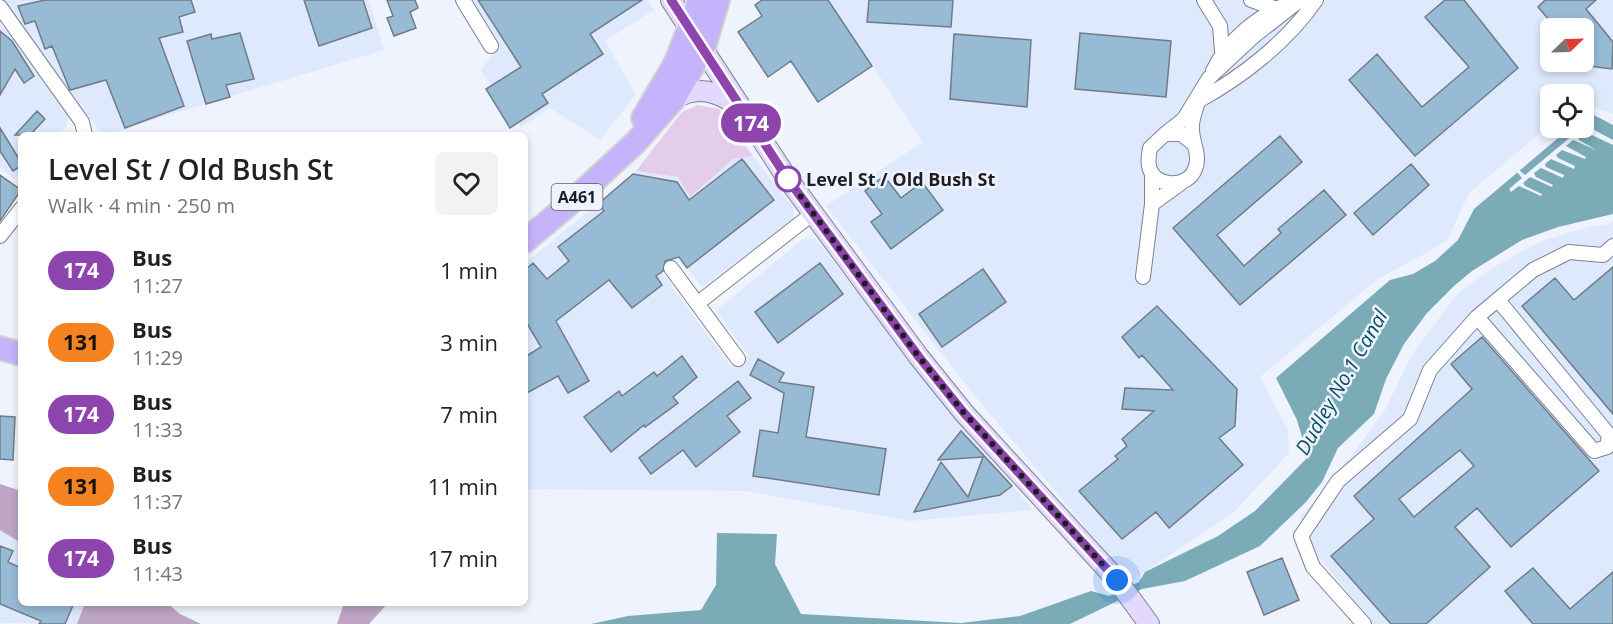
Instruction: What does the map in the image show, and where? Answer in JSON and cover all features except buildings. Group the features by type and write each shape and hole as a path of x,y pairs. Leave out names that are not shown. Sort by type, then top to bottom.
{"main road":[{"name":"A461","path":"627,148 676,62 697,38 700,0"},
{"name":"A461","path":"528,238 568,205 642,135 674,99 697,38 718,0"},
{"path":"0,338 18,341"},
{"path":"0,348 18,353"}],"street":[{"path":"463,0 491,46"},
{"path":"671,0 812,214 964,413 1117,580 1149,624"},
{"path":"1204,0 1220,26 1222,51"},
{"path":"1251,0 1276,9"},
{"path":"1209,78 1254,36 1300,0"},
{"path":"1143,276 1152,204 1152,173 1148,165 1150,148 1184,119 1197,101 1222,51 1276,9 1300,0"},
{"path":"1152,204 1194,173 1199,158 1191,128 1197,101 1229,84 1301,22 1316,0"},
{"path":"0,7 5,18 82,122 83,132"},
{"path":"674,99 683,93 705,90 721,93 744,112"},
{"path":"1165,134 1181,134 1194,144"},
{"path":"1152,173 1168,184 1181,183"},
{"path":"0,236 18,212"},
{"path":"698,303 812,214"},
{"path":"1364,624 1313,567 1301,536 1338,481 1410,418 1430,370 1477,317 1533,270 1569,252 1603,255 1613,246"},
{"path":"671,268 738,360"},
{"path":"1477,317 1594,451 1607,447 1609,435 1498,300"}],"shaded area":[{"path":"0,0 369,0 384,50 113,132 101,132 76,98 5,18"},
{"path":"473,0 648,0 654,10 605,41 636,94 600,140 550,108 521,127 481,70 498,47"},
{"path":"829,0 1613,0 1613,114 1594,107 1594,84 1540,84 1540,133 1469,193 1447,241 1378,279 1260,377 1288,430 1289,453 1234,512 1131,581 975,396 826,206 923,142"},
{"path":"0,24 10,34 68,116 66,127 61,132 18,132 18,175 14,179 0,168"},
{"path":"698,105 719,109 753,156 733,159 690,197 678,177 636,171 682,112"},
{"path":"753,156 794,209 792,221 702,287 620,185 636,171 678,177 690,196 733,159"},
{"path":"598,204 661,272 732,368 748,355 716,311 803,239 815,238 960,423 1033,510 910,521 746,491 528,490 528,261"},
{"path":"1613,221 1613,624 1372,624 1318,556 1300,517 1331,483 1385,410 1411,356 1459,292 1493,268 1541,241 1592,226 1608,225"},
{"path":"0,484 18,490 18,541 0,530"},
{"path":"0,499 18,510 18,606 101,606 94,624 0,623"},
{"path":"84,606 171,606 180,614 201,624 77,624"},
{"path":"343,606 385,606 369,624 337,624"}],"water":[{"name":"Dudley No.1 Canal","path":"1594,115 1613,125 1613,214 1558,227 1522,240 1472,271 1454,286 1427,313 1404,344 1386,379 1374,414 1338,448 1322,482 1306,502 1260,546 1185,581 1142,589 1070,624 591,624 628,616 701,610 716,585 717,533 777,534 775,564 801,614 961,623 1020,616 1091,591 1109,596 1139,582 1145,572 1218,536 1255,511 1308,457 1297,420 1276,378 1390,280 1413,274 1435,261 1458,240 1474,209 1558,138 1594,138"}],"pier":[{"path":"1594,130 1613,140 1613,145 1594,136"},
{"path":"1569,138 1578,138 1596,150 1573,140 1566,146 1586,157 1585,159 1562,150 1556,155 1575,166 1574,169 1551,159 1545,164 1546,167 1564,175 1563,178 1541,168 1534,173 1536,177 1553,185 1552,187 1530,177 1523,183 1542,194 1541,196 1519,186 1511,192 1509,189 1522,178 1517,172 1519,170 1525,175"}],"bus line":[{"name":"174","path":"671,0 812,214 919,357 1008,463 1045,500 1117,580"}],"place":[{"name":"Level St / Old Bush St","path":"788,179"}],"route":[{"path":"788,179 919,357 964,413 1117,580"}]}
